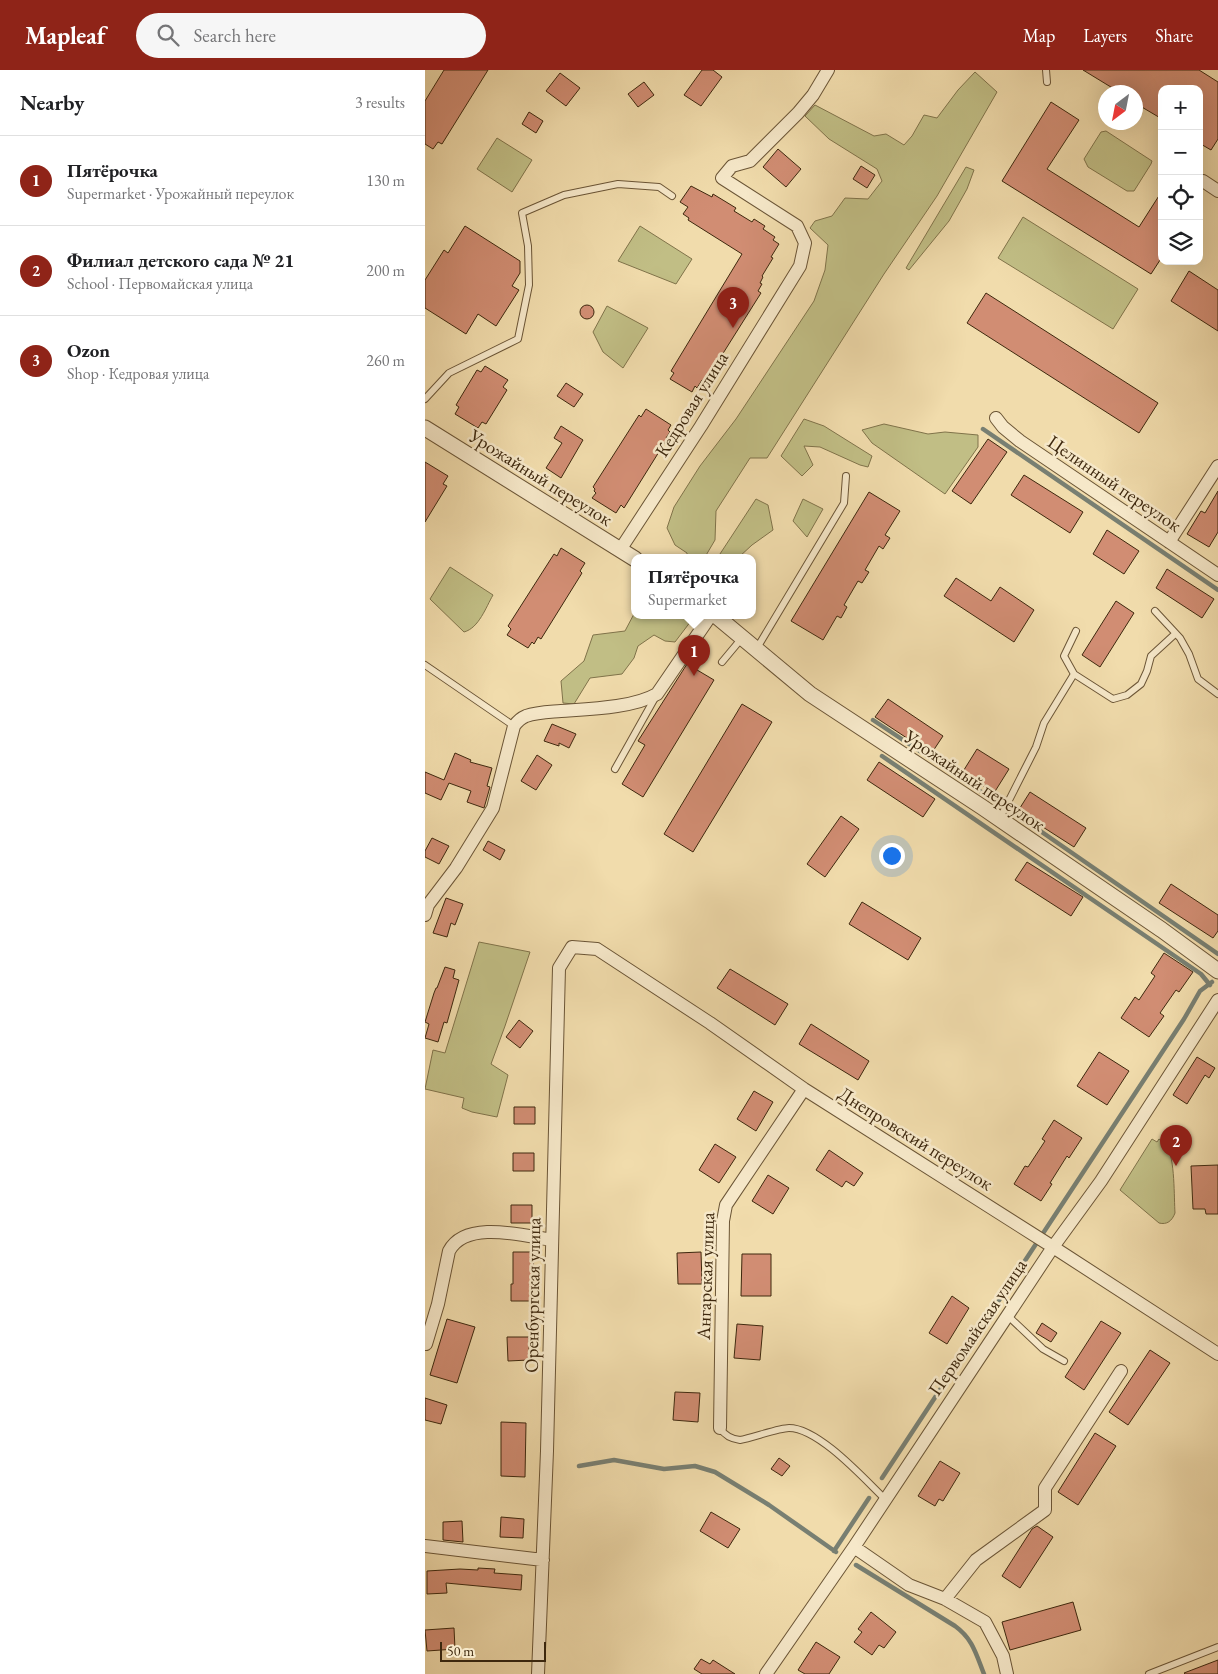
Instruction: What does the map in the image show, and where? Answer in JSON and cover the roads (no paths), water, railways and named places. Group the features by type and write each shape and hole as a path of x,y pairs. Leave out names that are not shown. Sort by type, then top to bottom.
{"street":[{"name":"Кедровая улица","path":"620,550 701,426 800,266 805,243 797,226 722,178 732,166 750,160 798,113 813,95 828,70"},
{"path":"1203,181 1218,191"},
{"name":"Целинный переулок","path":"996,418 1003,427 1020,441 1218,575"},
{"name":"Урожайный переулок","path":"425,428 631,557"},
{"path":"1169,542 1218,466"},
{"path":"425,915 429,905 456,868 493,808 514,726 524,717 536,713 631,703 648,699 657,694 708,619"},
{"name":"Урожайный переулок","path":"720,619 810,694 999,819 1162,930 1218,971"},
{"name":"Оренбургская улица","path":"538,1674 543,1560 559,968 572,947 597,949"},
{"name":"Днепровский переулок","path":"597,949 710,1023 805,1089 1218,1354"},
{"name":"Первомайская улица","path":"766,1674 854,1547 1053,1247 1101,1181 1218,1000"},
{"name":"Ангарская улица","path":"720,1428 723,1221 726,1205 805,1089"},
{"path":"426,1344 438,1304 452,1244 462,1238 483,1231 552,1240"},
{"path":"945,1599 976,1560 1045,1510 1045,1488 1121,1371"},
{"path":"425,1546 543,1560"},
{"path":"854,1547 909,1585 945,1599 985,1622 1003,1656 1007,1674"}],"lane":[{"path":"1046,70 1047,82"},
{"path":"425,400 449,373 518,338 529,285 528,246 522,213 564,195 618,184 659,188 672,196"},
{"path":"756,649 844,503 847,476"},
{"path":"1155,611 1180,638 1189,654 1197,680 1218,694"},
{"path":"1076,631 1063,656 1074,674 1113,699 1127,695 1141,684 1147,672 1151,656 1175,634"},
{"path":"722,662 742,638"},
{"path":"425,665 514,726"},
{"path":"999,819 1036,746 1044,723 1074,674"},
{"path":"615,770 657,694"},
{"path":"1007,1315 1043,1349 1063,1361"},
{"path":"720,1428 724,1434 733,1439 740,1440 790,1428 804,1432 822,1441 836,1452 885,1499"},
{"path":"1149,1674 1218,1647"}],"waterway":[{"path":"983,429 1218,590"},
{"path":"873,720 989,797"},
{"path":"882,756 1201,974 1210,985"},
{"path":"1023,819 1218,954"},
{"path":"882,1478 1184,1019 1200,991 1212,982"},
{"path":"579,1466 614,1460 664,1469 695,1466 715,1472 769,1505 836,1552"},
{"path":"834,1551 869,1498"},
{"path":"856,1565 961,1631 973,1647 984,1674"}],"place":[{"name":"Ozon","path":"733,328"},
{"name":"Пятёрочка","path":"694,676"},
{"name":"Филиал детского сада № 21","path":"1176,1166"}]}
